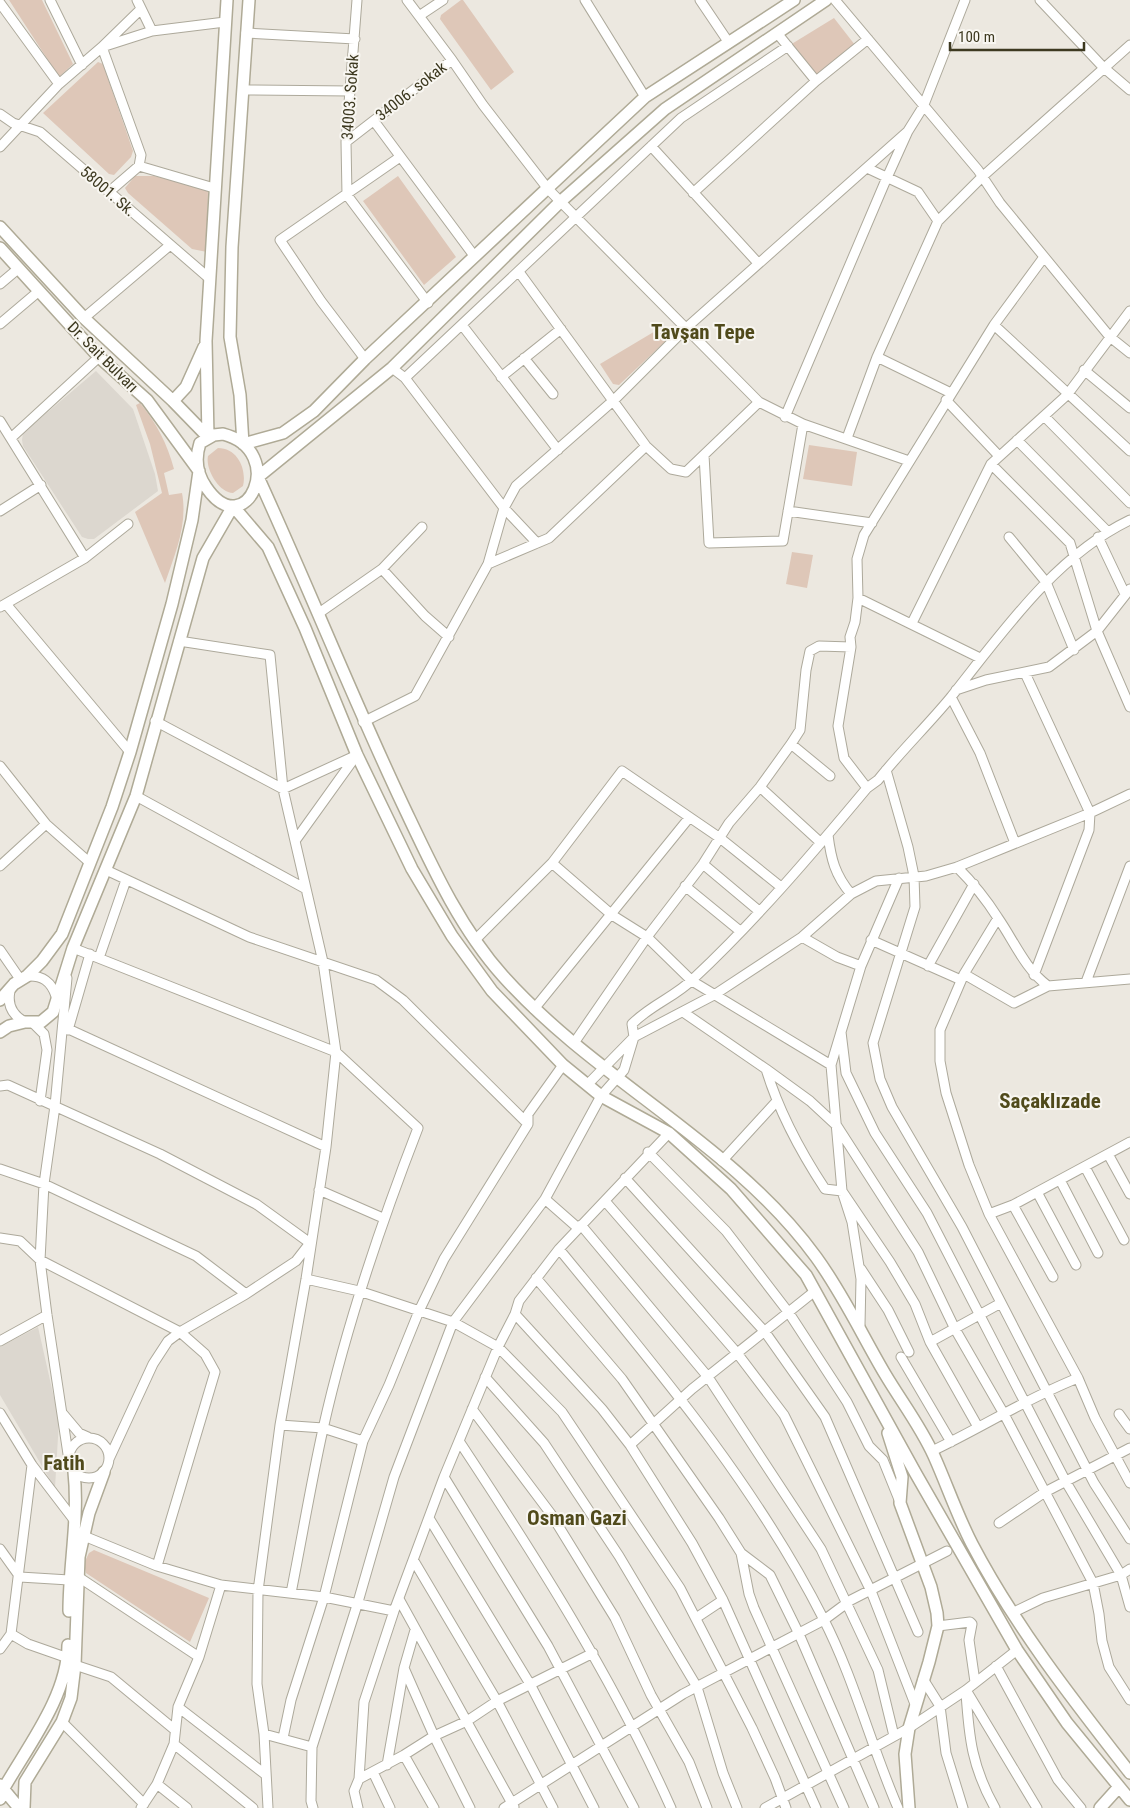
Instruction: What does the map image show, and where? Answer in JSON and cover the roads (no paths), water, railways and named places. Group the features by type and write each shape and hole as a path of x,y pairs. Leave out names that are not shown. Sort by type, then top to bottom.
{"main road":[{"path":"208,437 206,341 227,0"},
{"path":"243,444 240,395 230,337 232,247 249,0"},
{"path":"243,444 282,432 314,411 366,359 428,303 645,97 794,0"},
{"path":"199,471 211,494 227,505 232,506 246,502 253,496 258,477 392,368 560,202 665,109 826,0"},
{"name":"Dr. Sait Bulvarı","path":"0,228 84,318 173,401 208,437"},
{"name":"Dr. Sait Bulvarı","path":"0,248 99,356 147,400 199,471"},
{"path":"173,401 186,387 206,341"},
{"path":"0,1000 42,961 62,934 112,807 130,752 174,595 192,520 199,471 197,452 200,443 208,437 223,434 232,436 243,444 255,464 258,477 319,613 364,722 435,872 475,940 500,974 534,1008 602,1068 722,1160 775,1208 816,1257 860,1326 882,1369 932,1451 972,1543 1014,1612 1067,1692 1130,1773"},
{"path":"0,1032 9,1026 48,1018 53,1012 56,996 72,952 136,796 203,558 232,506"},
{"path":"232,506 268,547 305,628 357,755 412,869 452,936 492,990 563,1065 601,1096 669,1132 731,1189 806,1275 1017,1650 1067,1723 1118,1788 1130,1800"},
{"path":"882,1411 902,1477 900,1503 920,1564 931,1587 938,1626 908,1728 905,1754 910,1808"},
{"path":"24,1808 25,1782 62,1722 71,1698 74,1520 77,1498 74,1472"},
{"path":"73,1578 89,1512 104,1472"},
{"path":"19,1808 1,1791 45,1719 72,1661"},
{"path":"1100,1808 1118,1788"}],"street":[{"path":"50,0 82,65"},
{"path":"137,0 152,32"},
{"name":"34003. Sokak","path":"347,195 346,142 357,0"},
{"path":"407,0 483,105 548,189 759,402 784,417 909,461"},
{"path":"419,16 443,0"},
{"path":"585,0 645,97"},
{"path":"700,0 728,43"},
{"path":"836,0 982,177 1110,337 1130,353"},
{"path":"784,417 908,131 923,107 965,0"},
{"path":"1040,0 1103,67 1130,90"},
{"path":"0,3 59,84"},
{"path":"0,147 22,126 59,84 142,9"},
{"path":"102,47 152,32 225,22"},
{"path":"246,33 355,38"},
{"path":"777,33 816,81"},
{"path":"692,193 816,81 868,40"},
{"path":"847,438 877,357 938,222 982,177 1103,67 1130,45"},
{"path":"405,378 681,118 788,46"},
{"path":"102,47 141,154 139,166 110,191"},
{"name":"34006. sokak","path":"346,142 452,60"},
{"path":"243,90 350,91"},
{"name":"58001. Sk.","path":"0,114 13,123 40,132 110,191 169,246 210,279"},
{"path":"374,121 475,258"},
{"path":"364,722 415,696 488,564 504,508 516,486 614,400 685,329 908,131"},
{"path":"651,146 758,263"},
{"path":"366,359 321,301 280,240 400,157"},
{"path":"139,166 214,188"},
{"path":"867,168 918,192 938,222"},
{"path":"347,195 428,303"},
{"path":"84,318 169,246"},
{"path":"867,788 844,758 838,726 851,647 850,636 855,622 858,598 857,559 864,536 994,325 1044,256"},
{"path":"0,284 19,268"},
{"path":"519,272 646,446 671,469 686,472 759,402"},
{"path":"0,324 39,290"},
{"path":"912,623 991,464 1046,417 1067,395 1084,370 1130,312"},
{"path":"462,325 558,450"},
{"path":"994,325 1067,395 1130,450"},
{"path":"501,377 561,329"},
{"path":"11,438 99,356"},
{"path":"877,357 948,397 999,456"},
{"path":"524,358 553,394"},
{"path":"392,368 405,378 504,508 537,543"},
{"path":"1084,370 1130,408"},
{"path":"1046,417 1130,503"},
{"path":"0,421 42,485 85,558"},
{"path":"704,455 709,543 783,541 803,424"},
{"path":"1017,440 1107,531"},
{"path":"488,564 549,538 646,446"},
{"path":"991,464 1070,543 1097,631 1130,707"},
{"path":"0,511 42,485"},
{"path":"788,511 872,523"},
{"path":"313,1808 310,1801 312,1746 358,1602 394,1477 453,1322 546,1199 601,1096 624,1070 634,1038 632,1024 646,1010 692,981 760,911 953,693 980,658 1046,582 1074,555 1098,537 1130,520"},
{"path":"128,524 85,558 3,606 130,752"},
{"path":"319,613 382,569 422,527"},
{"path":"1009,537 1046,582 1074,650"},
{"path":"953,693 986,680 1025,673 1049,666 1074,650 1097,631 1128,592 1098,537"},
{"path":"382,569 425,616 449,637"},
{"path":"858,598 980,658"},
{"path":"179,640 270,655 283,789 323,962 336,1052 326,1147 306,1279 280,1425 258,1591 257,1684 264,1734 268,1808"},
{"path":"574,1043 647,936 703,864 729,823 760,787 800,730 806,670 810,651 819,646 851,647"},
{"path":"1025,673 1090,813 1089,830 1034,975"},
{"path":"953,693 980,753 1015,843"},
{"path":"156,721 283,789"},
{"path":"791,744 830,776"},
{"path":"283,789 357,755"},
{"path":"295,841 357,755"},
{"path":"0,766 46,824 89,862"},
{"path":"886,770 914,876 915,906 874,1042 880,1080 892,1106 962,1227 1088,1470 1130,1539"},
{"path":"475,940 552,863 622,771 720,838 781,888"},
{"path":"760,787 820,842"},
{"path":"587,1085 634,1038 714,995 802,937 851,894 876,880 926,876 957,867 1090,813 1130,794"},
{"path":"136,796 306,888"},
{"path":"534,1008 690,818"},
{"path":"0,866 46,824"},
{"path":"828,835 832,866 839,880 851,894"},
{"path":"552,863 612,915 647,936 692,981 831,1065"},
{"path":"703,864 760,911"},
{"path":"1086,982 1130,866"},
{"path":"957,867 974,884 1034,975 1048,986"},
{"path":"106,870 249,937 376,980 403,1000 528,1124"},
{"path":"860,1326 861,1279 852,1222 842,1191 831,1065 861,966 898,878"},
{"path":"66,1028 126,880"},
{"path":"928,966 974,884"},
{"path":"685,886 740,931"},
{"path":"998,918 963,977 940,1030 940,1060 946,1093 969,1165 989,1214 1078,1378 1095,1418 1130,1483"},
{"path":"802,937 837,957 861,966"},
{"path":"871,940 928,966 963,977 1014,1003 1048,986 1130,979"},
{"path":"0,950 24,978 35,976 49,982 56,996"},
{"path":"291,1593 324,1428 359,1291 383,1218 418,1128 336,1052 95,956 72,952 66,1028 44,1184 40,1260 68,1460 74,1472 86,1478 92,1478 104,1472 153,1364 168,1341 296,1261 310,1243"},
{"path":"10,991 10,1006 18,1018 29,1023 44,1034 47,1050 40,1101"},
{"path":"683,1012 810,1101 837,1126 918,1252 955,1329 1004,1414 1093,1583 1102,1641 1109,1667 1130,1700"},
{"path":"66,1028 326,1147"},
{"path":"841,1032 846,1073 875,1133 927,1213 1066,1482 1121,1575 1130,1608"},
{"path":"283,1738 291,1700 324,1596 363,1440 390,1385 419,1311 466,1222 528,1124 528,1114 563,1065"},
{"path":"766,1069 776,1102 814,1172 825,1189 842,1191 890,1262 915,1304 930,1342 978,1426"},
{"path":"0,1086 8,1085 160,1154 256,1204 310,1243"},
{"path":"722,1160 776,1102"},
{"path":"358,1808 354,1791 359,1779 364,1702 394,1611 484,1377 515,1314 519,1301 536,1278 559,1249 648,1152 669,1132"},
{"path":"989,1214 1013,1205 1130,1142"},
{"path":"648,1152 726,1231 789,1312 847,1402 869,1446 883,1460 900,1503"},
{"path":"1108,1154 1130,1194"},
{"path":"1085,1167 1124,1240"},
{"path":"0,1169 44,1184 196,1256 246,1294"},
{"path":"625,1178 765,1332 825,1416 918,1632"},
{"path":"1060,1180 1098,1253"},
{"path":"319,1190 383,1218"},
{"path":"1037,1192 1076,1265"},
{"path":"546,1199 580,1226 708,1377 821,1549 878,1670 894,1736"},
{"path":"605,1201 737,1354 784,1415 871,1591 915,1704"},
{"path":"1013,1205 1053,1277"},
{"path":"0,1238 20,1241 40,1260 180,1332 205,1354 215,1372 157,1566"},
{"path":"559,1249 682,1398 792,1559 824,1620 898,1808"},
{"path":"858,1262 888,1310 905,1355 951,1442"},
{"path":"536,1278 622,1379 719,1518 741,1553 770,1575 799,1634 874,1808"},
{"path":"306,1279 359,1291 453,1322 498,1347 562,1412 680,1588 724,1671 775,1778 784,1804"},
{"path":"630,1446 682,1398 816,1290"},
{"path":"930,1342 1001,1303"},
{"path":"515,1314 602,1409 630,1446 692,1543 723,1600 816,1808"},
{"path":"0,1341 47,1315"},
{"path":"484,1377 544,1443 619,1556 697,1687 723,1774 737,1808"},
{"path":"932,1451 1047,1390 1078,1378"},
{"path":"472,1409 551,1514 615,1618 689,1762 707,1808"},
{"path":"62,1412 80,1433 88,1438"},
{"path":"0,1413 32,1465 74,1520"},
{"path":"1119,1414 1130,1429"},
{"path":"280,1425 324,1428 363,1440"},
{"path":"68,1454 75,1442 94,1438 105,1446 109,1459"},
{"path":"459,1441 532,1551 593,1653 632,1726 671,1808"},
{"path":"999,1523 1045,1492 1130,1448"},
{"path":"0,1650 11,1634 20,1577 32,1465"},
{"path":"444,1477 548,1646 634,1808"},
{"path":"430,1518 530,1684 594,1808"},
{"path":"84,1536 157,1566 221,1585 258,1591 324,1596 394,1611"},
{"path":"0,1549 20,1577"},
{"path":"504,1808 514,1806 541,1783 601,1747 660,1708 724,1671 749,1660 824,1620 851,1600 947,1551"},
{"path":"741,1553 749,1594 844,1808"},
{"path":"414,1561 497,1701 553,1808"},
{"path":"1014,1612 1043,1598 1121,1575 1130,1569"},
{"path":"20,1577 73,1578 200,1657"},
{"path":"62,1722 143,1806 157,1784 174,1744 178,1707 200,1657 221,1585"},
{"path":"399,1599 514,1806"},
{"path":"696,1618 723,1600"},
{"path":"938,1626 970,1622 972,1624 969,1640 975,1682"},
{"path":"386,1765 404,1668 415,1630"},
{"path":"11,1634 28,1644 111,1677 175,1730"},
{"path":"765,1808 784,1804 805,1785 908,1728 966,1690 1017,1650"},
{"path":"359,1779 404,1755 434,1736 467,1721 497,1701 593,1653"},
{"path":"996,1666 1058,1780 1081,1808"},
{"path":"404,1668 434,1736 470,1808"},
{"path":"923,1679 940,1706 946,1753 963,1808"},
{"path":"966,1690 969,1741 982,1785 995,1808"},
{"path":"966,1690 1037,1808"},
{"path":"178,1707 266,1775"},
{"path":"264,1734 312,1746"},
{"path":"174,1744 253,1808"},
{"path":"404,1755 434,1808"},
{"path":"373,1772 390,1808"},
{"path":"157,1784 187,1808"}],"district":[{"name":"Tavşan Tepe","path":"703,332"},
{"name":"Saçaklızade","path":"1050,1101"},
{"name":"Fatih","path":"64,1463"},
{"name":"Osman Gazi","path":"577,1518"}]}
